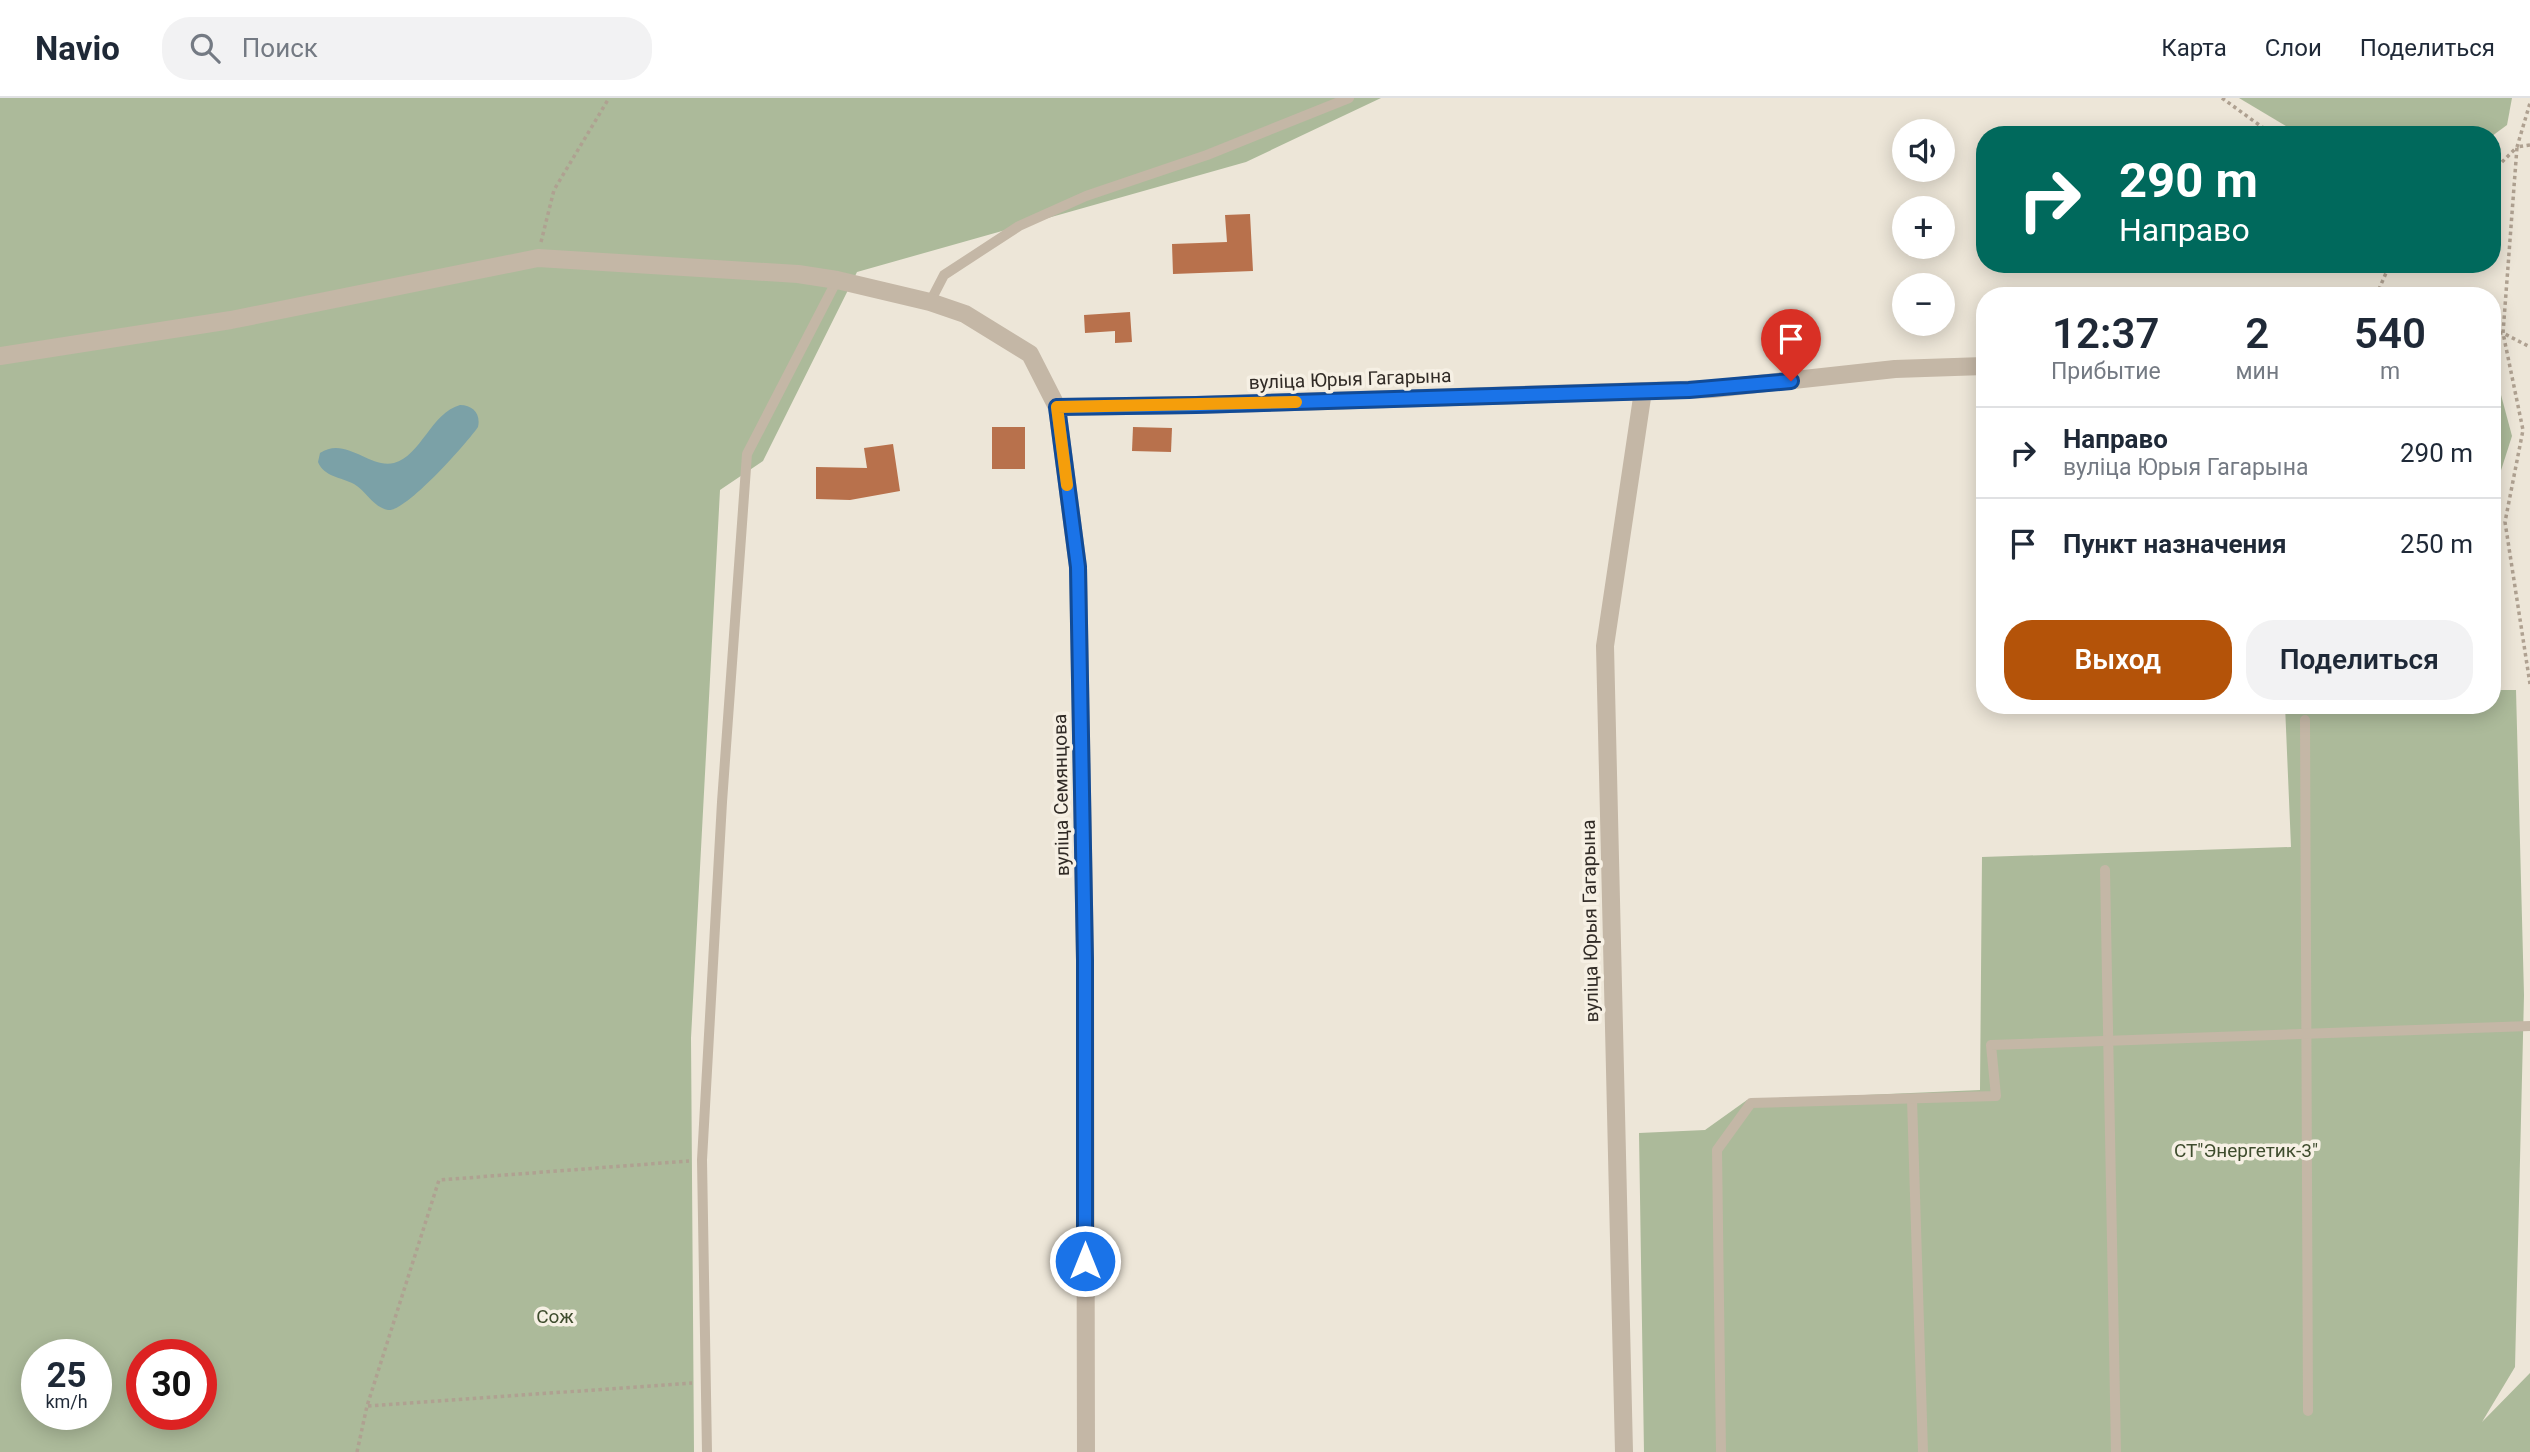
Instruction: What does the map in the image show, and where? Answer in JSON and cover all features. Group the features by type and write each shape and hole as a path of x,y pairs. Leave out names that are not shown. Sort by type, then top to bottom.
{"street":[{"name":"вуліца Семянцова","path":"0,356 231,320 537,258 798,274 837,280 930,302 965,314 1030,354 1057,407 1078,567 1085,960 1086,1452"},
{"name":"вуліца Юрыя Гагарына","path":"1057,407 1712,389 1895,369 1976,366"},
{"name":"вуліца Юрыя Гагарына","path":"1624,1452 1605,646 1643,391"}],"lane":[{"path":"930,302 944,275 1020,226 1086,196 1207,155 1349,98"},
{"path":"707,1452 702,1160 723,789 747,454 837,280"},
{"path":"2305,720 2308,1411"},
{"path":"2105,870 2116,1452"},
{"path":"1721,1452 1717,1150 1751,1103 1996,1096 1992,1045 2530,1026"},
{"path":"1912,1099 1923,1452"}],"path":[{"path":"537,258 554,190 609,98"},
{"path":"2222,98 2261,126"},
{"path":"2530,103 2517,147 2502,333 2523,430 2505,522 2530,684"},
{"path":"2501,163 2517,147 2530,145"},
{"path":"2502,333 2530,347"},
{"path":"357,1452 367,1406 439,1180 702,1160"},
{"path":"367,1406 705,1383"}],"green space":[{"name":"Сож","path":"0,98 1381,98 1246,162 857,272 763,461 720,490 691,1038 694,1452 0,1452"},
{"path":"2239,98 2512,98 2507,125 2501,129 2501,126 2286,126"},
{"path":"2501,395 2512,436 2501,470"},
{"name":"СТ\"Энергетик-3\"","path":"2501,690 2516,690 2524,995 2515,1367 2482,1422 2530,1373 2530,1452 1644,1452 1639,1133 1705,1130 1747,1100 1980,1090 1982,857 2291,847 2285,714 2501,714"}],"water":[{"path":"460,405 475,411 478,427 435,476 408,501 396,508 388,510 378,506 358,487 324,471 318,462 320,453 339,448 376,462 394,463 412,452 441,416"}],"building":[{"path":"1250,214 1253,271 1173,274 1172,244 1227,242 1225,215"},
{"path":"1130,312 1132,342 1115,343 1115,331 1085,333 1084,315"},
{"path":"992,427 1025,427 1025,469 992,469"},
{"path":"1133,427 1172,428 1171,452 1132,451"},
{"path":"893,444 900,491 850,500 816,499 816,467 867,468 864,448"}],"slow traffic":[{"path":"1067,485 1057,407 1296,402"}],"route":[{"path":"1085,1261 1085,960 1078,567 1057,407 1689,390 1791,381"}]}
